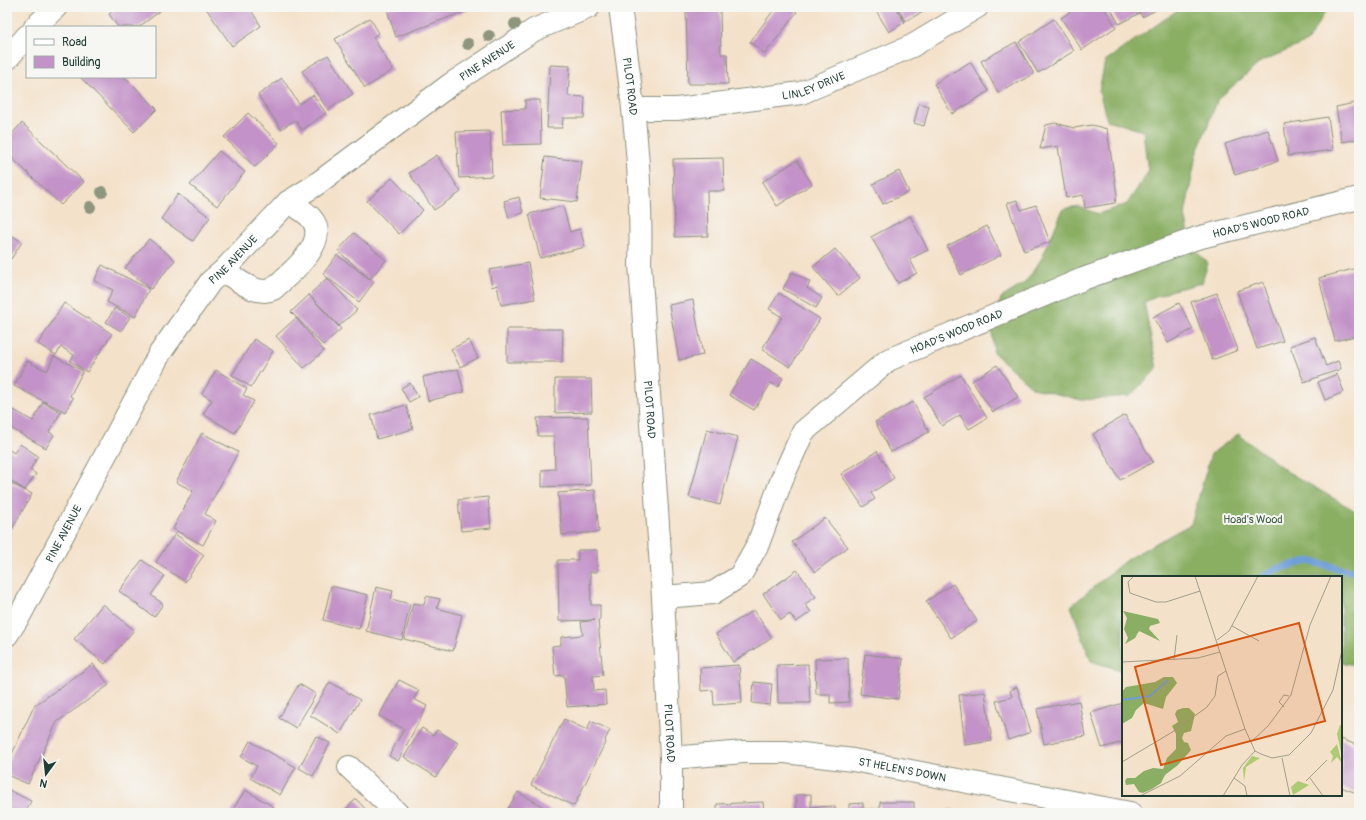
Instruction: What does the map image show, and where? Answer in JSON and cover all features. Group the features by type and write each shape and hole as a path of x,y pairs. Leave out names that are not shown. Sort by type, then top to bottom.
{"street":[{"path":"36,26 56,7"},
{"name":"PINE AVENUE","path":"7,635 24,608 160,353 211,281 223,271 288,202 314,186 451,84 534,30 589,7"},
{"name":"PILOT ROAD","path":"620,7 635,109 642,216 640,264 671,758 670,813"},
{"name":"LINLEY DRIVE","path":"635,109 677,109 801,93 912,46 976,7"},
{"path":"7,59 26,37"},
{"name":"HOAD'S WOOD ROAD","path":"662,597 713,593 740,576 758,544 782,479 803,432 888,360 1084,279 1197,238 1359,198"},
{"path":"223,271 257,291 266,292 273,289 312,250 317,234 311,218 288,202"},
{"name":"ST HELEN'S DOWN","path":"671,758 744,752 785,752 853,760 1047,806 1130,813"},
{"path":"349,767 397,813"}],"green space":[{"path":"1182,7 1328,7 1307,42 1262,61 1218,99 1196,155 1185,215 1192,247 1208,263 1202,283 1173,290 1144,302 1157,369 1130,396 1081,400 1033,388 994,353 992,331 1001,298 1025,283 1042,258 1063,209 1078,206 1098,214 1127,204 1148,172 1143,131 1107,120 1099,91 1105,61"},
{"name":"Hoad's Wood","path":"1238,434 1288,472 1359,513 1359,665 1342,663 1342,576 1122,576 1122,671 1091,661 1071,606 1127,559 1191,524 1211,454"}],"building":[{"path":"118,7 157,7 160,11 140,26 117,26 109,14"},
{"path":"205,7 249,7 261,26 232,46"},
{"path":"386,7 477,7 396,37"},
{"path":"776,7 791,7 797,12 765,54 750,42"},
{"path":"878,7 895,7 905,22 889,32 875,9"},
{"path":"897,7 933,7 905,21"},
{"path":"1077,7 1103,7 1116,27 1082,50 1061,18"},
{"path":"1110,7 1157,7 1158,9 1142,17 1140,13 1119,24"},
{"path":"720,10 721,54 727,54 728,84 688,84 686,11"},
{"path":"370,18 379,33 373,37 393,70 365,88 335,39"},
{"path":"1054,19 1074,51 1038,73 1019,42"},
{"path":"1016,42 1034,74 998,93 981,61"},
{"path":"328,55 353,94 328,110 302,71"},
{"path":"970,62 989,91 952,114 934,84"},
{"path":"550,65 570,66 568,96 585,97 584,118 563,118 562,128 547,128"},
{"path":"81,78 126,78 157,109 134,132"},
{"path":"282,78 299,104 313,95 326,113 302,130 295,120 281,129 258,95"},
{"path":"525,100 540,100 541,144 503,145 501,110 525,109"},
{"path":"1359,102 1359,139 1342,142 1336,107"},
{"path":"919,103 929,106 924,126 914,123"},
{"path":"248,113 279,143 255,167 224,137"},
{"path":"1328,117 1333,150 1288,156 1284,124"},
{"path":"22,123 84,182 61,205 7,153 7,139"},
{"path":"1055,123 1074,128 1092,125 1107,129 1117,195 1115,203 1085,208 1083,195 1066,198 1058,146 1040,149 1046,125"},
{"path":"1268,130 1278,161 1235,175 1225,144"},
{"path":"490,131 492,176 459,178 456,132"},
{"path":"219,151 245,172 217,206 190,185"},
{"path":"437,155 461,192 434,210 409,173"},
{"path":"545,157 582,161 577,202 540,198"},
{"path":"723,158 724,191 707,191 708,236 675,237 673,159"},
{"path":"797,160 812,184 777,206 762,182"},
{"path":"899,171 909,192 883,204 873,184"},
{"path":"392,178 423,210 399,234 367,201"},
{"path":"178,194 210,217 193,241 161,219"},
{"path":"519,197 523,213 509,218 504,201"},
{"path":"1017,200 1021,210 1036,205 1050,242 1024,251 1007,203"},
{"path":"563,206 570,232 580,229 585,247 540,258 529,214"},
{"path":"910,216 928,250 910,259 917,273 898,283 871,237"},
{"path":"987,226 1001,255 961,275 947,246"},
{"path":"7,232 22,242 11,259 7,256"},
{"path":"354,233 386,260 370,279 338,251"},
{"path":"149,239 175,260 151,289 125,268"},
{"path":"835,249 860,278 838,296 813,267"},
{"path":"337,255 374,282 359,302 323,274"},
{"path":"528,263 535,299 501,305 497,285 492,287 489,270"},
{"path":"102,265 149,289 135,317 107,302 113,290 94,281"},
{"path":"1357,268 1359,276 1359,335 1335,341 1319,278"},
{"path":"792,272 810,282 807,288 822,298 816,308 783,289"},
{"path":"327,278 357,310 339,326 309,295"},
{"path":"1263,282 1283,341 1257,349 1237,291"},
{"path":"779,293 820,319 790,367 762,349 782,317 769,309"},
{"path":"1217,293 1238,350 1212,360 1191,302"},
{"path":"309,295 341,329 323,345 291,312"},
{"path":"693,300 703,355 679,360 669,305"},
{"path":"64,303 112,334 87,372 70,361 74,355 61,347 56,355 38,344"},
{"path":"1179,303 1193,329 1168,343 1153,317"},
{"path":"115,308 130,317 121,331 106,322"},
{"path":"296,318 324,351 304,368 276,336"},
{"path":"507,329 563,329 562,362 507,362"},
{"path":"1315,337 1326,366 1338,361 1341,369 1304,382 1290,346"},
{"path":"254,339 273,351 251,387 232,375"},
{"path":"469,340 478,358 460,367 451,349"},
{"path":"54,356 83,371 70,396 73,398 65,412 14,386 27,361 47,371"},
{"path":"751,359 783,378 778,387 771,383 754,410 729,395"},
{"path":"997,365 1018,397 993,412 972,381"},
{"path":"458,369 464,392 428,401 423,377"},
{"path":"216,370 247,389 243,395 254,401 235,433 203,414 212,400 202,394"},
{"path":"1337,374 1344,392 1325,400 1318,382"},
{"path":"961,375 987,418 969,429 960,415 942,426 924,397"},
{"path":"555,379 591,379 592,412 555,413"},
{"path":"410,383 418,397 409,402 401,388"},
{"path":"43,402 61,412 49,432 54,435 46,448 7,426 7,406 33,421"},
{"path":"913,402 929,432 891,452 875,422"},
{"path":"406,405 413,429 377,439 371,415"},
{"path":"1125,415 1153,462 1120,480 1093,434"},
{"path":"588,417 591,485 542,487 542,470 555,469 554,436 538,436 537,418"},
{"path":"707,429 738,437 720,505 689,497"},
{"path":"202,433 238,452 205,514 216,521 203,545 173,529 193,491 176,482"},
{"path":"20,444 38,456 30,470 36,474 25,490 7,478 7,448 14,453"},
{"path":"877,451 894,478 871,493 875,499 863,507 841,474"},
{"path":"9,482 32,494 12,529 7,526 7,486"},
{"path":"595,490 599,532 562,535 558,493"},
{"path":"488,497 491,528 461,531 458,500"},
{"path":"825,518 848,547 815,572 792,542"},
{"path":"7,530 11,532 7,539"},
{"path":"175,534 204,555 185,582 156,562"},
{"path":"578,550 597,550 597,572 590,572 591,605 600,605 600,620 598,620 603,675 593,676 594,691 605,690 606,704 567,707 564,675 555,676 552,646 561,645 561,637 583,635 581,622 595,620 559,621 558,560 578,560"},
{"path":"142,560 165,576 151,595 163,604 154,617 119,591"},
{"path":"797,570 816,597 805,604 811,612 796,622 790,614 781,620 763,594"},
{"path":"953,584 977,621 951,638 926,601"},
{"path":"331,586 368,595 359,629 323,620"},
{"path":"376,587 393,591 391,599 410,604 402,640 366,631"},
{"path":"426,596 440,599 437,608 462,615 453,651 404,639 413,603 424,605"},
{"path":"103,604 134,630 105,664 74,639"},
{"path":"754,610 772,638 733,662 716,634"},
{"path":"865,654 903,659 898,699 860,694"},
{"path":"848,658 849,702 830,703 830,694 816,694 815,659"},
{"path":"93,664 109,685 57,722 28,784 7,775 7,765 34,706"},
{"path":"808,664 810,703 778,703 777,665"},
{"path":"739,665 742,703 714,705 713,690 701,691 700,668"},
{"path":"399,680 419,690 414,699 427,706 398,761 389,756 404,729 379,716"},
{"path":"330,682 360,700 340,734 310,715"},
{"path":"754,682 772,684 770,705 752,703"},
{"path":"299,684 316,694 296,728 279,718"},
{"path":"1017,687 1031,732 1008,740 996,701 1012,697 1010,690"},
{"path":"985,692 992,741 965,745 959,695"},
{"path":"1079,701 1085,736 1044,744 1037,709"},
{"path":"1122,703 1122,742 1102,748 1091,713"},
{"path":"564,719 587,730 591,721 610,730 574,806 531,785"},
{"path":"422,728 433,735 437,730 458,743 436,777 404,757"},
{"path":"316,736 330,743 313,776 299,768"},
{"path":"1342,739 1359,746 1359,794 1342,787"},
{"path":"250,741 296,767 280,795 250,778 257,766 241,757"},
{"path":"7,789 31,801 25,813 7,813"},
{"path":"245,790 274,807 271,813 231,813"},
{"path":"518,792 554,813 505,813"},
{"path":"811,794 811,807 835,806 835,813 797,813 796,795"},
{"path":"356,799 369,813 343,812"},
{"path":"763,802 764,813 717,813 717,804"},
{"path":"880,802 914,802 914,813 849,813 849,804 863,803 863,809 880,809"},
{"path":"949,809 960,813 947,813"}],"waterway":[{"path":"1264,576 1276,569 1308,561 1359,573"}]}
